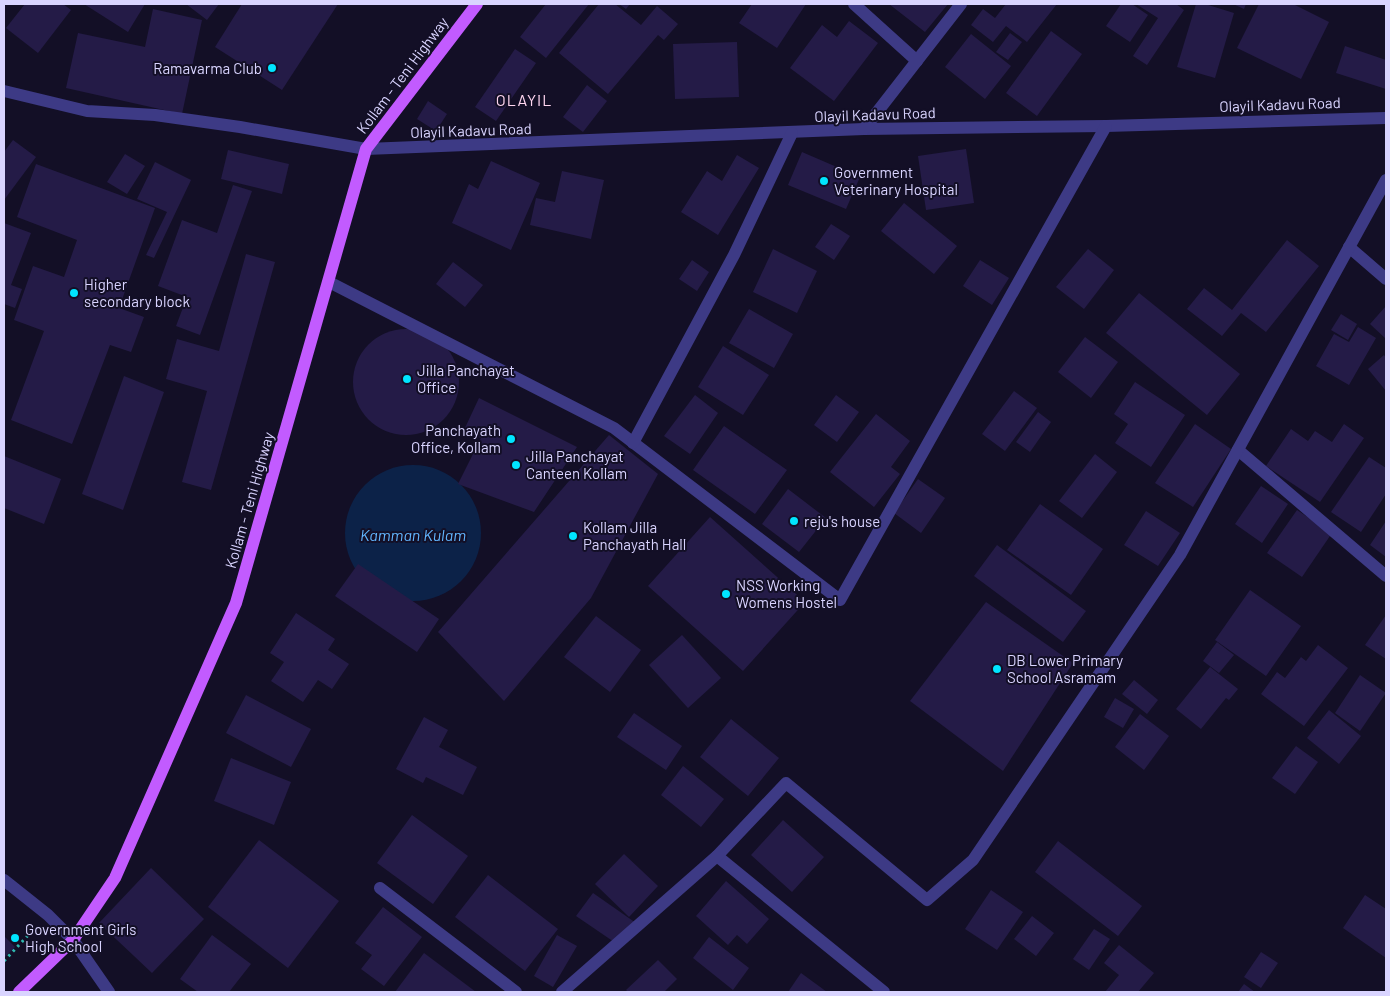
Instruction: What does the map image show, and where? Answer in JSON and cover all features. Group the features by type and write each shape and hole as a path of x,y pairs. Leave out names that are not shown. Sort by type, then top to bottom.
{"main road":[{"name":"Kollam - Teni Highway","path":"19,992 73,940 115,878 236,603 366,150 477,4"}],"street":[{"path":"854,4 917,61"},
{"path":"864,129 961,4"},
{"name":"Olayil Kadavu Road","path":"4,91 87,111 155,115 240,127 366,150 864,129 1106,126 1386,118"},
{"path":"329,282 614,428 840,600 1106,126"},
{"path":"633,442 734,255 792,133"},
{"path":"562,992 717,856 786,783 927,900 974,860 1180,555 1386,180"},
{"path":"1349,247 1386,279"},
{"path":"1238,450 1386,576"},
{"path":"717,856 884,992"},
{"path":"4,880 48,915 73,940 109,992"},
{"path":"380,888 516,992"}],"path":[{"path":"4,961 48,915"}],"water":[{"name":"Kamman Kulam","path":"413,465 439,470 451,476 461,485 470,495 476,507 481,533 476,559 470,571 461,581 451,590 439,596 413,601 387,596 375,590 365,581 356,571 350,559 345,533 350,507 356,495 365,485 375,476 387,470"}],"building":[{"path":"25,4 63,4 71,10 38,53 6,28"},
{"path":"84,4 145,4 128,32"},
{"path":"186,4 219,4 207,20"},
{"name":"Ramavarma Club","path":"242,4 338,4 282,90 215,47"},
{"path":"546,4 589,4 546,58 520,37"},
{"path":"599,4 615,4 641,25 657,6 678,24 664,40 658,35 608,94 559,53"},
{"path":"619,4 630,4 626,9"},
{"path":"752,4 806,4 777,48 739,23"},
{"path":"889,4 948,4 925,32"},
{"path":"1006,4 1057,4 1027,42 1006,26 993,42 971,25 983,9 995,18"},
{"path":"1121,4 1132,4 1148,15 1130,42 1106,26"},
{"path":"1136,4 1176,4 1184,10 1147,65 1133,56 1158,18"},
{"path":"1196,4 1205,4 1234,13 1215,78 1177,67"},
{"path":"1233,4 1246,4 1244,9"},
{"path":"1259,4 1293,4 1329,22 1301,79 1237,48"},
{"path":"153,9 202,20 182,114 66,88 78,33 145,47"},
{"path":"849,21 878,43 834,101 790,68 822,25 837,37"},
{"path":"1051,31 1082,54 1037,116 1006,93"},
{"path":"1010,33 1022,42 1008,60 996,52"},
{"path":"971,34 1011,66 985,99 945,67"},
{"path":"737,42 739,97 675,99 673,44"},
{"path":"1345,46 1386,60 1386,89 1336,73"},
{"path":"515,49 536,63 496,121 475,107"},
{"path":"587,85 607,101 583,132 563,117"},
{"path":"428,101 447,114 436,131 417,119"},
{"path":"13,140 36,157 4,200 4,152"},
{"path":"966,149 974,203 926,210 918,156"},
{"path":"228,150 289,164 282,194 221,179"},
{"name":"Government Veterinary Hospital","path":"802,152 860,177 846,209 788,185"},
{"path":"125,154 145,166 127,194 107,182"},
{"path":"737,155 759,168 718,235 681,212 707,171 722,181"},
{"path":"491,161 540,183 511,250 452,223 469,184 478,189"},
{"path":"155,162 191,180 154,258 146,255 167,212 137,199"},
{"name":"Higher secondary block","path":"36,164 155,208 119,308 144,317 131,352 110,345 72,444 11,420 44,331 14,320 33,266 64,277 77,240 17,217"},
{"path":"562,171 604,180 591,239 530,225 536,198 555,202"},
{"path":"233,185 252,191 200,335 176,326 187,297 158,286 182,220 217,233"},
{"path":"904,203 957,246 934,274 881,231"},
{"path":"4,223 31,233 11,285 22,289 15,308 4,304"},
{"path":"831,224 850,236 834,260 815,247"},
{"path":"1287,240 1319,266 1266,332 1241,313 1222,336 1187,309 1204,288 1232,310"},
{"path":"773,249 817,271 797,313 753,292"},
{"path":"1088,249 1114,270 1084,309 1056,287"},
{"path":"246,254 275,262 211,490 182,482 207,391 166,379 177,339 219,351"},
{"path":"692,260 709,272 697,291 679,279"},
{"path":"980,260 1009,278 992,305 963,286"},
{"path":"453,262 483,285 465,307 436,284"},
{"path":"1139,293 1240,374 1207,415 1106,333"},
{"path":"1386,306 1386,339 1370,324"},
{"path":"749,309 793,334 774,368 729,343"},
{"path":"1341,314 1357,324 1348,340 1331,330"},
{"path":"1358,327 1376,338 1349,385 1316,366 1334,334 1349,342"},
{"name":"Jilla Panchayat Office","path":"406,329 426,333 444,344 455,362 459,382 455,402 444,420 426,431 406,435 386,431 368,420 357,402 353,382 357,362 368,344 386,333"},
{"path":"1085,337 1118,362 1091,398 1058,372"},
{"path":"723,346 769,375 743,415 698,387"},
{"path":"1384,355 1386,358 1386,391 1368,369"},
{"path":"124,376 164,392 123,510 82,494"},
{"path":"1135,382 1185,415 1151,467 1115,443 1128,424 1114,414"},
{"path":"1014,391 1037,408 1005,451 982,434"},
{"path":"695,395 718,413 690,454 664,436"},
{"path":"836,395 859,412 837,442 814,425"},
{"name":"Jilla Panchayat Canteen Kollam","path":"479,398 577,447 534,512 458,484 481,438 464,430"},
{"path":"1038,412 1051,422 1030,452 1016,442"},
{"path":"876,414 910,441 891,467 900,474 874,507 830,472"},
{"path":"1195,424 1231,449 1193,507 1155,483"},
{"path":"1344,424 1364,438 1320,502 1266,466 1291,429 1308,441 1315,431 1332,442"},
{"path":"724,426 787,470 755,514 693,470"},
{"name":"Kollam Jilla Panchayath Hall","path":"609,435 658,474 591,598 504,701 438,632"},
{"path":"1095,454 1117,472 1082,518 1059,501"},
{"path":"4,456 61,479 44,524 4,508"},
{"path":"1369,457 1386,468 1386,494 1361,532 1331,512"},
{"path":"918,479 945,498 921,533 894,513"},
{"path":"1261,486 1288,504 1262,543 1235,524"},
{"name":"reju's house","path":"788,489 826,518 799,552 762,524"},
{"path":"1040,504 1103,549 1071,595 1007,550"},
{"path":"1297,510 1332,533 1302,577 1267,553"},
{"path":"1146,511 1180,533 1158,566 1124,545"},
{"name":"NSS Working Womens Hostel","path":"710,517 805,602 743,671 648,586"},
{"path":"1386,521 1386,557 1370,545"},
{"name":"DB Lower Primary School Asramam","path":"997,545 1086,611 1063,642 974,576"},
{"path":"358,564 439,619 417,652 335,596"},
{"path":"1250,590 1301,626 1266,676 1215,640"},
{"name":"DB Lower Primary School Asramam","path":"986,602 1073,663 1003,771 910,701"},
{"path":"296,613 335,639 328,650 349,664 332,689 318,680 303,702 271,681 284,662 270,653"},
{"path":"1386,615 1386,659 1365,645"},
{"path":"596,616 641,650 610,692 564,657"},
{"path":"682,635 721,678 688,708 649,665"},
{"path":"1217,642 1234,655 1219,673 1203,661"},
{"path":"1318,645 1348,668 1304,726 1261,694 1277,672 1285,678 1301,657 1306,661"},
{"path":"1210,667 1238,689 1229,700 1226,698 1201,729 1176,709"},
{"path":"1360,675 1386,693 1360,731 1335,713"},
{"path":"1134,680 1158,700 1147,714 1122,694"},
{"path":"246,695 311,729 291,767 226,733"},
{"path":"1115,698 1134,709 1123,728 1104,717"},
{"path":"1329,710 1361,736 1339,764 1307,738"},
{"path":"634,713 682,746 666,770 617,737"},
{"path":"1140,714 1169,736 1144,770 1115,747"},
{"path":"424,717 448,730 439,747 477,767 463,795 426,777 423,783 396,769"},
{"path":"731,719 779,758 748,796 700,757"},
{"path":"1296,746 1318,762 1295,794 1272,778"},
{"path":"231,758 291,782 274,825 214,801"},
{"path":"683,766 724,799 701,827 661,795"},
{"path":"412,815 468,856 433,904 377,863"},
{"path":"783,820 824,857 792,892 751,855"},
{"path":"259,840 339,901 288,968 208,907"},
{"path":"1058,841 1142,906 1118,936 1035,872"},
{"path":"624,854 658,886 629,917 595,884"},
{"path":"151,868 204,919 152,973 99,923"},
{"path":"488,875 558,929 525,971 455,917"},
{"path":"726,881 769,919 747,944 737,935 728,945 696,916"},
{"path":"991,890 1023,912 997,950 965,929"},
{"path":"593,893 636,923 620,946 576,916"},
{"path":"1365,895 1386,909 1386,958 1343,928"},
{"path":"383,907 422,937 384,986 361,969 372,955 355,943"},
{"path":"1032,916 1054,933 1036,956 1014,939"},
{"path":"1094,929 1110,939 1089,970 1073,959"},
{"path":"212,935 251,964 229,992 198,992 180,979"},
{"path":"557,935 577,946 553,987 534,976"},
{"path":"4,936 15,947 4,958"},
{"path":"709,937 749,968 733,990 693,958"},
{"path":"1119,945 1154,973 1138,992 1105,992 1119,975 1104,963"},
{"path":"1261,952 1278,963 1261,988 1244,977"},
{"path":"424,953 476,992 395,992"},
{"path":"658,960 677,979 664,992 628,992 626,990"},
{"path":"801,973 827,992 788,992"},
{"path":"1244,984 1255,992 1238,992"}],"place":[{"name":"Ramavarma Club","path":"272,68"},
{"name":"Government Veterinary Hospital","path":"824,181"},
{"name":"Higher secondary block","path":"74,293"},
{"name":"Jilla Panchayat Office","path":"407,379"},
{"name":"Panchayath Office, Kollam","path":"511,439"},
{"name":"Jilla Panchayat Canteen Kollam","path":"516,465"},
{"name":"reju's house","path":"794,521"},
{"name":"Kollam Jilla Panchayath Hall","path":"573,536"},
{"name":"NSS Working Womens Hostel","path":"726,594"},
{"name":"DB Lower Primary School Asramam","path":"997,669"},
{"name":"Government Girls High School","path":"15,938"}],"district":[{"name":"OLAYIL","path":"524,99"}]}
